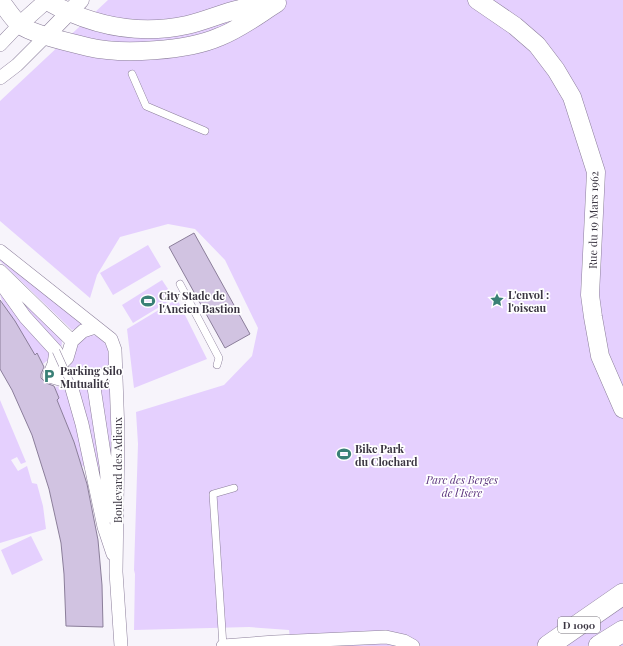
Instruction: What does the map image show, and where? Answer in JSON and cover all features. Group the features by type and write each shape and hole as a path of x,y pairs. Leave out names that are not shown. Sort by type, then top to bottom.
{"main road":[{"path":"0,0 20,24 46,36 89,47 139,51 168,49 195,44 219,37 250,21 280,1"},
{"path":"46,0 75,6 121,28 142,30 163,29 187,25 240,9 280,1"},
{"name":"Rue du 19 Mars 1962","path":"477,0 515,26 537,44 556,70 572,97 596,172 590,295 593,317 600,356 623,408"},
{"name":"D 1090","path":"548,646 617,599"},
{"name":"D 1090","path":"599,646 623,631"}],"street":[{"path":"0,45 46,0"},
{"path":"0,78 17,65 75,6"},
{"name":"Boulevard des Adieux","path":"0,251 112,339 115,350 118,432 116,572 121,646"},
{"path":"0,271 72,341"},
{"path":"0,282 25,316 56,351 54,364 49,376"},
{"path":"49,376 67,358 72,341 83,331 95,327"},
{"path":"49,376 66,373 81,375 93,381 116,369"},
{"path":"49,376 70,382"},
{"name":"Boulevard des Adieux","path":"93,381 106,466 113,553 116,572"},
{"name":"Boulevard des Adieux","path":"70,382 82,424 104,527 113,553"},
{"path":"223,646 275,642 386,638 404,641 413,646"}],"lane":[{"path":"132,74 146,106 205,131"},
{"path":"180,284 219,358 217,365"},
{"path":"56,351 70,382"},
{"path":"223,646 213,494 234,488"}],"green space":[{"name":"Parc des Berges de l'Isère","path":"108,0 623,0 623,646 291,646 289,630 249,627 134,630 134,570 138,444 136,412 224,385 252,356 258,328 225,260 195,229 168,224 120,237 97,275 90,298 0,221 0,101"},
{"path":"148,245 161,267 113,295 100,273"},
{"path":"0,257 86,324 72,330 0,261"},
{"path":"3,277 61,333 62,344 59,351"},
{"name":"City Stade de l'Ancien Bastion","path":"162,280 174,298 133,323 122,305"},
{"path":"0,294 50,351 48,360 43,364 37,354 35,355 3,305"},
{"path":"177,299 207,359 134,388 127,329"},
{"path":"89,335 94,335 101,339 107,346 110,360 105,369 96,371 81,370 70,366 78,344"},
{"path":"74,378 88,385 103,492"},
{"path":"110,380 114,491 99,385"},
{"path":"61,386 66,389 75,417 87,471 81,464 57,400 59,398 54,387"},
{"path":"0,400 26,462 21,464 17,457 11,460 18,471 27,466 32,483 37,484 43,506 46,529 0,543"},
{"path":"31,536 43,560 12,575 1,550"}],"building":[{"path":"194,233 250,334 225,348 169,247"},
{"path":"0,300 15,321 35,355 37,353 44,367 41,378 46,383 54,386 59,398 57,400 74,442 87,484 98,540 102,585 103,627 66,626 61,543 49,489 32,435 12,390 0,369"}],"place":[{"name":"L'envol : l'oiseau","path":"497,300"},
{"name":"City Stade de l'Ancien Bastion","path":"148,301"},
{"name":"Parking Silo Mutualité","path":"49,376"},
{"name":"Bike Park du Clochard","path":"344,454"}]}
